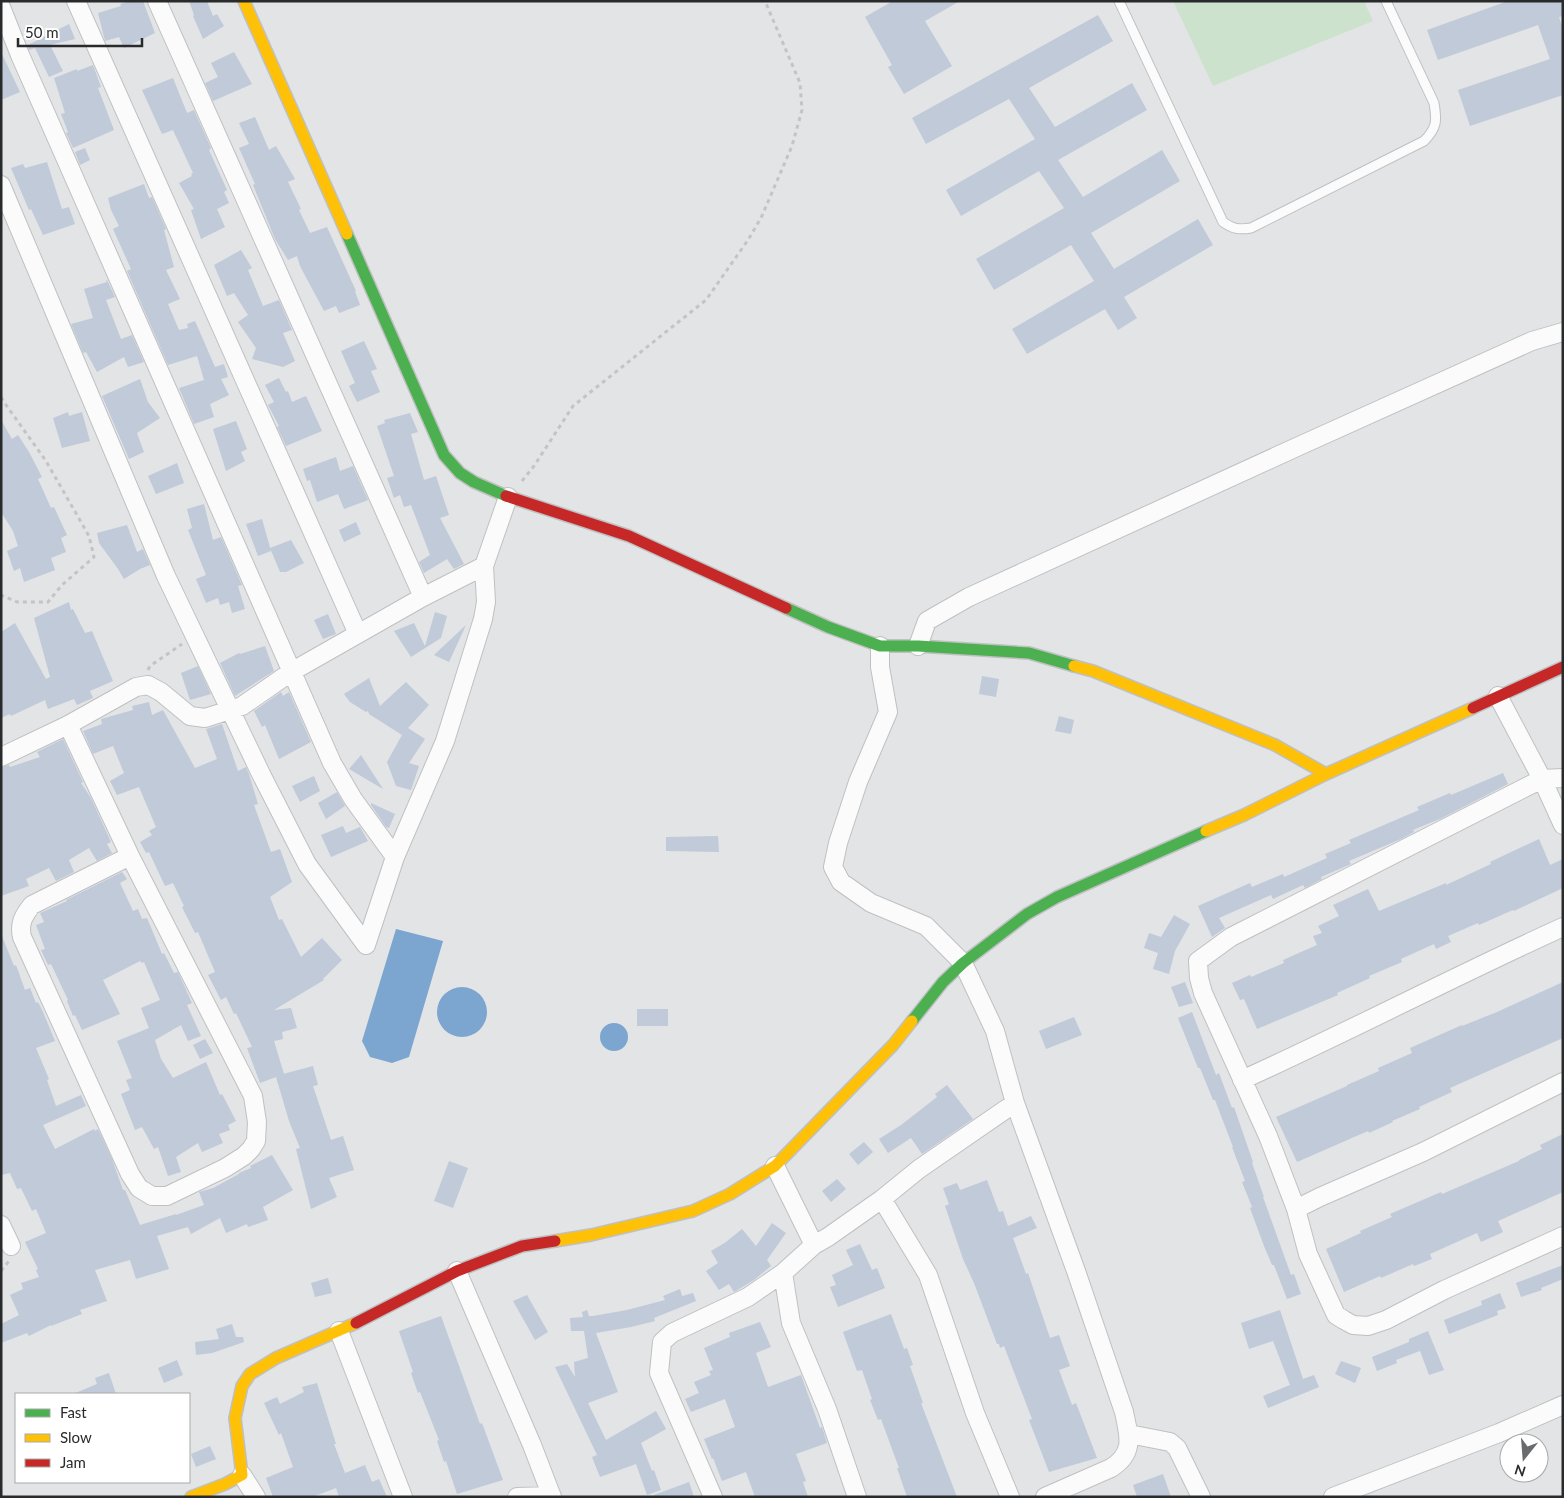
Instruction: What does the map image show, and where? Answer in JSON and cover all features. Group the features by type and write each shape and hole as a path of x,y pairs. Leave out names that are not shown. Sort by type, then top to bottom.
{"street":[{"path":"76,1 358,634"},
{"path":"157,1 423,597"},
{"path":"244,1 444,455 460,473 474,482 508,497 629,536 828,627 880,646 918,646 1029,653 1093,671 1275,745 1326,774"},
{"path":"1,7 20,55 332,763 353,799 395,856"},
{"path":"1,185 166,576 194,636 307,864 366,945 395,856 445,741 483,619 486,602 484,566 508,497"},
{"path":"918,646 928,621 969,597 1532,341 1563,332"},
{"path":"1,757 68,725 136,687 148,685 162,692 190,716 205,718 242,706 291,672 423,597 484,566"},
{"path":"880,646 880,667 888,712 858,782 838,843 833,868 841,882 871,903 926,926 963,963 995,1031 1015,1103 1076,1271 1124,1412 1129,1434 1127,1454 1119,1463 1045,1497"},
{"path":"256,1497 242,1475 235,1418 242,1386 250,1374 276,1358 339,1331 457,1270 522,1246 591,1235 694,1211 730,1194 775,1166 893,1045 943,982 963,963 1027,914 1057,898 1244,815 1326,774 1563,667"},
{"path":"1498,696 1542,779 1563,825"},
{"path":"68,725 130,856 253,1096 257,1122 256,1141 251,1150 224,1168 167,1196 152,1196 139,1188 130,1174 20,929 21,921 32,905 130,856"},
{"path":"1563,778 1542,779 1231,937 1198,961 1199,978 1203,993 1268,1136 1296,1208 1308,1254 1336,1315 1353,1325 1368,1326 1386,1320 1444,1290 1563,1236"},
{"path":"1242,1080 1563,927"},
{"path":"1296,1208 1423,1152 1563,1082"},
{"path":"713,1497 659,1373 662,1342 672,1333 748,1297 783,1273 814,1245 882,1199 919,1169 1015,1103"},
{"path":"775,1166 814,1245"},
{"path":"882,1199 928,1275 975,1413 1010,1497"},
{"path":"1,1225 11,1246"},
{"path":"457,1270 476,1310 552,1496 517,1497"},
{"path":"783,1273 791,1324 827,1409 858,1497"},
{"path":"339,1331 403,1497"},
{"path":"1334,1497 1499,1433 1563,1405"},
{"path":"1129,1434 1170,1442 1178,1448 1201,1497"},
{"path":"191,1497 225,1484 242,1475"}],"lane":[{"path":"1119,1 1223,222 1231,228 1240,230 1251,228 1424,141 1432,132 1436,116 1434,103 1386,1"}],"path":[{"path":"508,497 534,466 572,406 706,300 761,218 792,146 802,110 800,83 764,1"},
{"path":"1,397 46,461 89,536 94,557 62,585 48,602 17,602 1,596"},
{"path":"136,687 150,666 194,636"}],"green space":[{"path":"1173,1 1364,1 1373,21 1213,86"}],"water":[{"path":"396,929 443,941 409,1057 392,1063 370,1057 362,1041"},
{"path":"457,987 467,987 480,994 487,1007 487,1017 480,1030 467,1037 457,1037 448,1033 441,1026 437,1017 437,1007 441,998 448,991"},
{"path":"614,1023 624,1027 628,1037 624,1047 614,1051 604,1047 600,1037 604,1027"}],"building":[{"path":"130,1 143,1 155,33 124,48 119,37 105,41 98,13 121,6 120,4"},
{"path":"189,1 207,1 213,16 217,14 224,26 203,39"},
{"path":"893,1 960,1 925,21 952,66 904,94 888,67 892,65 865,17"},
{"path":"1508,1 1563,1 1563,16 1559,17 1563,29 1563,95 1470,126 1458,90 1550,59 1538,25 1438,60 1427,30"},
{"path":"1098,15 1113,41 1029,88 1055,127 1132,83 1147,110 1058,160 1083,197 1162,150 1180,181 1091,233 1114,269 1198,219 1213,245 1124,297 1137,318 1118,330 1105,309 1027,354 1012,329 1094,281 1071,245 994,290 976,259 1064,208 1039,171 961,216 946,190 1035,139 1009,99 926,144 912,118"},
{"path":"69,24 75,39 50,45 63,71 49,77 35,48 29,50 28,45"},
{"path":"1,52 20,92 1,100"},
{"path":"234,52 252,84 213,101 205,83 218,77 211,63"},
{"path":"93,65 101,87 98,88 114,130 73,148 66,133 68,132 61,114 65,113 54,78"},
{"path":"173,78 187,113 194,110 227,190 224,192 229,203 217,209 225,227 201,239 191,210 194,209 179,183 192,176 191,174 193,173 173,130 162,134 142,90"},
{"path":"255,117 269,150 276,146 295,179 288,182 310,233 327,227 356,291 360,305 339,313 336,306 324,311 300,266 297,256 288,260 275,239 253,185 255,184 239,148 249,144 239,123"},
{"path":"85,148 90,160 80,165 75,152"},
{"path":"47,162 62,209 69,207 75,224 43,235 31,209 29,210 11,168 23,164 25,168"},
{"path":"144,184 149,198 152,197 166,229 164,230 174,267 166,270 180,299 168,304 179,330 188,328 187,324 195,321 215,367 224,364 228,377 221,379 229,395 210,404 214,417 194,424 179,388 204,380 197,356 168,365 127,271 131,269 113,229 119,226 111,210 108,198"},
{"path":"241,250 252,268 248,270 263,306 279,300 292,330 283,333 295,361 283,367 252,359 256,348 238,322 248,315 234,293 227,296 214,265"},
{"path":"106,280 115,297 106,300 121,339 132,335 144,362 128,367 124,357 97,372 86,352 83,353 71,324 93,318 84,289 107,282"},
{"path":"364,341 377,369 371,371 380,392 357,402 349,386 355,383 341,351"},
{"path":"279,378 286,392 288,391 292,402 306,396 322,431 286,446 277,427 279,426 268,405 274,402 265,385"},
{"path":"140,379 148,402 160,418 137,433 144,452 129,459 102,396"},
{"path":"68,412 69,416 82,412 90,441 62,448 53,418"},
{"path":"410,413 418,432 411,434 424,480 436,476 449,515 440,518 464,564 454,569 447,559 424,573 419,562 430,555 411,505 404,507 400,495 394,498 387,478 394,476 377,426 385,423 384,420"},
{"path":"1,420 12,439 18,435 29,452 42,477 38,479 51,508 54,507 67,535 61,538 66,552 51,558 55,570 24,582 20,568 14,571 7,551 18,546 13,531 1,512"},
{"path":"236,421 247,449 241,452 245,461 226,471 213,429"},
{"path":"336,457 340,471 353,466 368,500 344,509 338,494 317,502 310,480 307,481 303,469"},
{"path":"177,463 184,483 156,494 148,476"},
{"path":"204,504 213,540 221,537 242,585 238,586 245,609 232,613 229,602 220,605 218,598 206,603 196,579 206,575 188,530 192,528 187,509"},
{"path":"262,519 271,551 258,556 246,524"},
{"path":"356,522 361,534 344,542 339,530"},
{"path":"127,525 137,552 143,549 150,565 124,579 99,543 97,533"},
{"path":"291,540 304,563 286,572 280,572 270,548"},
{"path":"69,602 71,610 73,609 85,633 92,631 113,681 90,691 93,698 77,705 74,699 48,709 45,700 11,716 10,714 1,718 1,632 15,623 46,679 50,677 34,618"},
{"path":"435,612 447,616 441,638 411,657 394,631 414,623 425,646"},
{"path":"328,614 336,634 323,639 314,620"},
{"path":"466,625 449,662 434,655"},
{"path":"265,646 274,671 235,696 220,663 239,653"},
{"path":"198,666 211,694 190,700 181,673"},
{"path":"982,676 999,679 996,697 979,694"},
{"path":"369,678 380,706 406,682 429,705 408,728 425,739 409,763 419,766 411,790 396,786 387,762 402,735 369,714 368,711 366,712 350,702 344,694"},
{"path":"281,692 283,696 289,692 311,742 279,759 265,725 262,727 254,711"},
{"path":"149,702 152,715 163,710 195,768 217,759 206,729 222,724 238,771 246,767 249,774 258,804 254,805 271,852 280,849 292,882 270,897 279,920 282,919 301,957 322,938 342,960 324,980 274,1010 291,1008 297,1028 282,1032 283,1039 274,1041 284,1074 313,1066 318,1085 313,1086 331,1140 343,1136 354,1170 329,1178 337,1197 311,1209 296,1149 300,1148 289,1121 276,1077 260,1083 247,1048 252,1047 236,1013 234,1014 226,997 221,1000 208,975 215,972 198,932 195,933 173,883 165,886 149,852 146,853 140,842 152,835 149,831 156,827 139,787 117,795 110,781 124,773 113,746 93,754 83,731 102,724 101,719 133,710 132,706"},
{"path":"1059,716 1074,720 1071,734 1055,731"},
{"path":"63,739 83,782 81,783 91,798 111,842 107,844 112,853 97,861 89,848 69,860 74,872 56,881 49,868 26,879 29,886 1,896 1,767 9,765 10,767 40,757 37,752"},
{"path":"361,755 383,789 349,769"},
{"path":"1503,773 1508,784 1442,818 1413,830 1414,832 1401,839 1349,861 1351,864 1321,877 1322,879 1305,888 1303,885 1273,899 1271,895 1219,918 1225,928 1212,937 1198,906 1250,883 1252,887 1283,874 1284,877 1327,858 1325,854 1351,843 1349,840 1419,810 1417,807"},
{"path":"314,776 320,791 300,802 292,786"},
{"path":"337,792 345,806 326,819 318,803"},
{"path":"371,803 395,814 389,828 386,827"},
{"path":"343,826 346,833 360,827 368,841 331,857 321,835"},
{"path":"718,836 719,852 666,851 666,837"},
{"path":"1539,839 1550,865 1563,859 1563,888 1514,911 1479,925 1478,923 1448,936 1451,942 1436,949 1434,944 1401,959 1402,962 1369,976 1370,978 1337,993 1338,995 1257,1029 1244,999 1240,1000 1232,983 1284,963 1283,960 1317,945 1313,936 1322,933 1318,926 1339,916 1333,905 1368,889 1379,911 1446,883 1446,885"},
{"path":"122,872 127,879 120,883 133,911 138,909 142,919 147,918 162,954 164,953 174,973 178,972 192,1003 187,1005 201,1036 188,1041 181,1025 155,1040 161,1059 173,1078 206,1062 220,1095 222,1094 236,1121 228,1125 230,1130 219,1134 223,1143 202,1152 198,1143 176,1157 181,1172 168,1176 158,1147 154,1149 142,1127 135,1130 121,1094 130,1090 126,1080 132,1078 117,1041 149,1028 141,1008 160,1000 144,962 140,961 103,980 120,1014 82,1030 75,1015 73,1016 68,1000 51,964 48,965 41,950 45,949 36,925 44,922 40,913"},
{"path":"1174,915 1190,924 1175,951 1169,974 1153,969 1158,953 1144,948 1149,933 1161,937"},
{"path":"1,936 14,966 16,965 25,990 30,988 36,1003 38,1002 43,1012 55,1041 36,1048 49,1079 47,1080 56,1106 81,1095 86,1106 43,1125 55,1149 94,1129 95,1131 98,1129 112,1159 123,1190 125,1190 140,1225 204,1205 199,1192 213,1188 272,1155 293,1190 263,1207 268,1220 248,1227 247,1224 226,1233 220,1218 191,1234 188,1227 157,1236 169,1269 136,1279 130,1260 95,1270 107,1301 80,1310 82,1314 51,1325 29,1336 27,1333 1,1343 1,1324 19,1315 10,1295 23,1289 21,1283 39,1277 36,1270 38,1269 25,1242 46,1233 36,1209 32,1211 21,1188 17,1189 10,1173 1,1175"},
{"path":"1185,982 1193,1003 1179,1007 1171,987"},
{"path":"1563,982 1563,1038 1450,1088 1452,1092 1419,1107 1420,1109 1393,1122 1297,1162 1276,1117 1379,1071 1378,1068 1412,1053 1410,1048"},
{"path":"637,1009 668,1009 668,1026 637,1026"},
{"path":"1192,1012 1216,1075 1219,1073 1232,1108 1234,1107 1263,1197 1291,1275 1294,1274 1301,1294 1287,1299 1274,1265 1272,1265 1264,1246 1250,1208 1252,1207 1242,1182 1245,1181 1233,1147 1215,1100 1213,1100 1200,1068 1198,1068 1178,1018"},
{"path":"1074,1017 1082,1035 1046,1049 1039,1031"},
{"path":"205,1039 213,1053 200,1059 193,1045"},
{"path":"947,1085 973,1119 922,1154 911,1138 888,1153 879,1139 901,1125 937,1097 935,1094"},
{"path":"1563,1134 1563,1192 1498,1221 1503,1232 1481,1242 1477,1233 1430,1254 1432,1259 1414,1266 1413,1264 1381,1278 1380,1276 1344,1292 1326,1249 1392,1217 1390,1214 1519,1161 1542,1149 1540,1145"},
{"path":"864,1142 873,1152 858,1165 849,1154"},
{"path":"449,1161 468,1168 453,1208 434,1201"},
{"path":"837,1179 846,1189 831,1202 822,1191"},
{"path":"987,1180 999,1212 1003,1211 1008,1226 1031,1216 1037,1228 1013,1238 1026,1274 1028,1273 1050,1338 1059,1335 1070,1366 1059,1370 1072,1405 1076,1403 1097,1458 1049,1472 1029,1420 1032,1419 1004,1346 1000,1348 999,1344 997,1344 963,1259 945,1206 949,1204 943,1188 957,1183 960,1190"},
{"path":"772,1223 786,1233 767,1260 771,1266 754,1280 734,1292 729,1284 719,1290 706,1271 718,1263 711,1251 742,1229 756,1246"},
{"path":"860,1244 872,1270 877,1268 885,1288 838,1307 830,1287 836,1285 832,1275 853,1265 846,1250"},
{"path":"1563,1265 1563,1279 1541,1288 1542,1290 1521,1297 1516,1283"},
{"path":"328,1278 332,1293 315,1297 311,1283"},
{"path":"680,1289 682,1296 693,1293 696,1301 654,1318 655,1321 596,1333 618,1392 588,1403 606,1440 656,1411 666,1429 641,1443 661,1490 647,1495 636,1464 600,1477 592,1457 597,1455 555,1367 567,1364 575,1377 574,1362 588,1358 584,1331 571,1331 570,1318 583,1317 582,1312 587,1310 589,1316 593,1316 627,1310 665,1300 663,1296"},
{"path":"1500,1293 1506,1308 1497,1311 1498,1315 1449,1334 1444,1320 1482,1305 1481,1301"},
{"path":"527,1295 548,1332 535,1340 513,1301"},
{"path":"1280,1310 1303,1379 1314,1375 1319,1387 1268,1408 1263,1396 1290,1385 1273,1341 1249,1349 1241,1323"},
{"path":"891,1314 904,1349 907,1348 913,1365 910,1366 923,1403 921,1403 957,1497 907,1497 897,1468 899,1468 881,1419 878,1420 870,1400 872,1399 862,1370 857,1371 843,1332"},
{"path":"441,1316 480,1424 482,1423 503,1480 457,1494 437,1441 439,1440 420,1392 418,1393 399,1331"},
{"path":"760,1322 771,1347 756,1353 768,1387 801,1375 827,1443 796,1454 806,1481 803,1482 808,1497 755,1497 746,1472 722,1481 704,1439 735,1427 725,1399 691,1412 685,1399 699,1393 694,1382 711,1375 709,1371 713,1370 704,1348 730,1337 729,1333"},
{"path":"232,1324 236,1337 243,1337 244,1342 212,1353 196,1355 195,1342 219,1339 216,1329"},
{"path":"1428,1331 1444,1370 1429,1375 1420,1351 1396,1360 1397,1363 1377,1371 1372,1357 1409,1342 1409,1339"},
{"path":"177,1360 183,1375 164,1383 158,1368"},
{"path":"1341,1361 1361,1368 1355,1383 1335,1374"},
{"path":"109,1373 116,1393 75,1393 97,1384 95,1378"},
{"path":"317,1383 336,1444 334,1444 345,1473 365,1465 372,1482 379,1479 387,1497 339,1497 336,1488 312,1497 273,1497 266,1478 293,1467 281,1433 279,1435 264,1403 277,1397 280,1404 304,1392 302,1387"},
{"path":"210,1446 216,1459 196,1467 191,1454"},
{"path":"1163,1474 1171,1497 1137,1497 1133,1485"},
{"path":"689,1482 694,1497 654,1497 654,1495"}],"traffic: fast":[{"path":"347,234 444,455 460,473 474,482 506,496"},
{"path":"786,608 828,627 880,646 918,646 1029,653 1074,666"},
{"path":"912,1021 943,982 963,963 1027,914 1057,897 1206,831"}],"traffic: slow":[{"path":"244,1 347,234"},
{"path":"1074,666 1093,671 1275,745 1326,774"},
{"path":"1206,831 1244,815 1326,774 1473,708"},
{"path":"555,1241 591,1235 693,1211 730,1194 775,1166 893,1045 912,1021"},
{"path":"191,1497 225,1484 242,1475 235,1418 242,1386 250,1374 276,1358 356,1323"}],"traffic: jam":[{"path":"506,496 629,536 786,608"},
{"path":"1473,708 1563,667"},
{"path":"356,1323 457,1271 522,1246 555,1241"}]}
